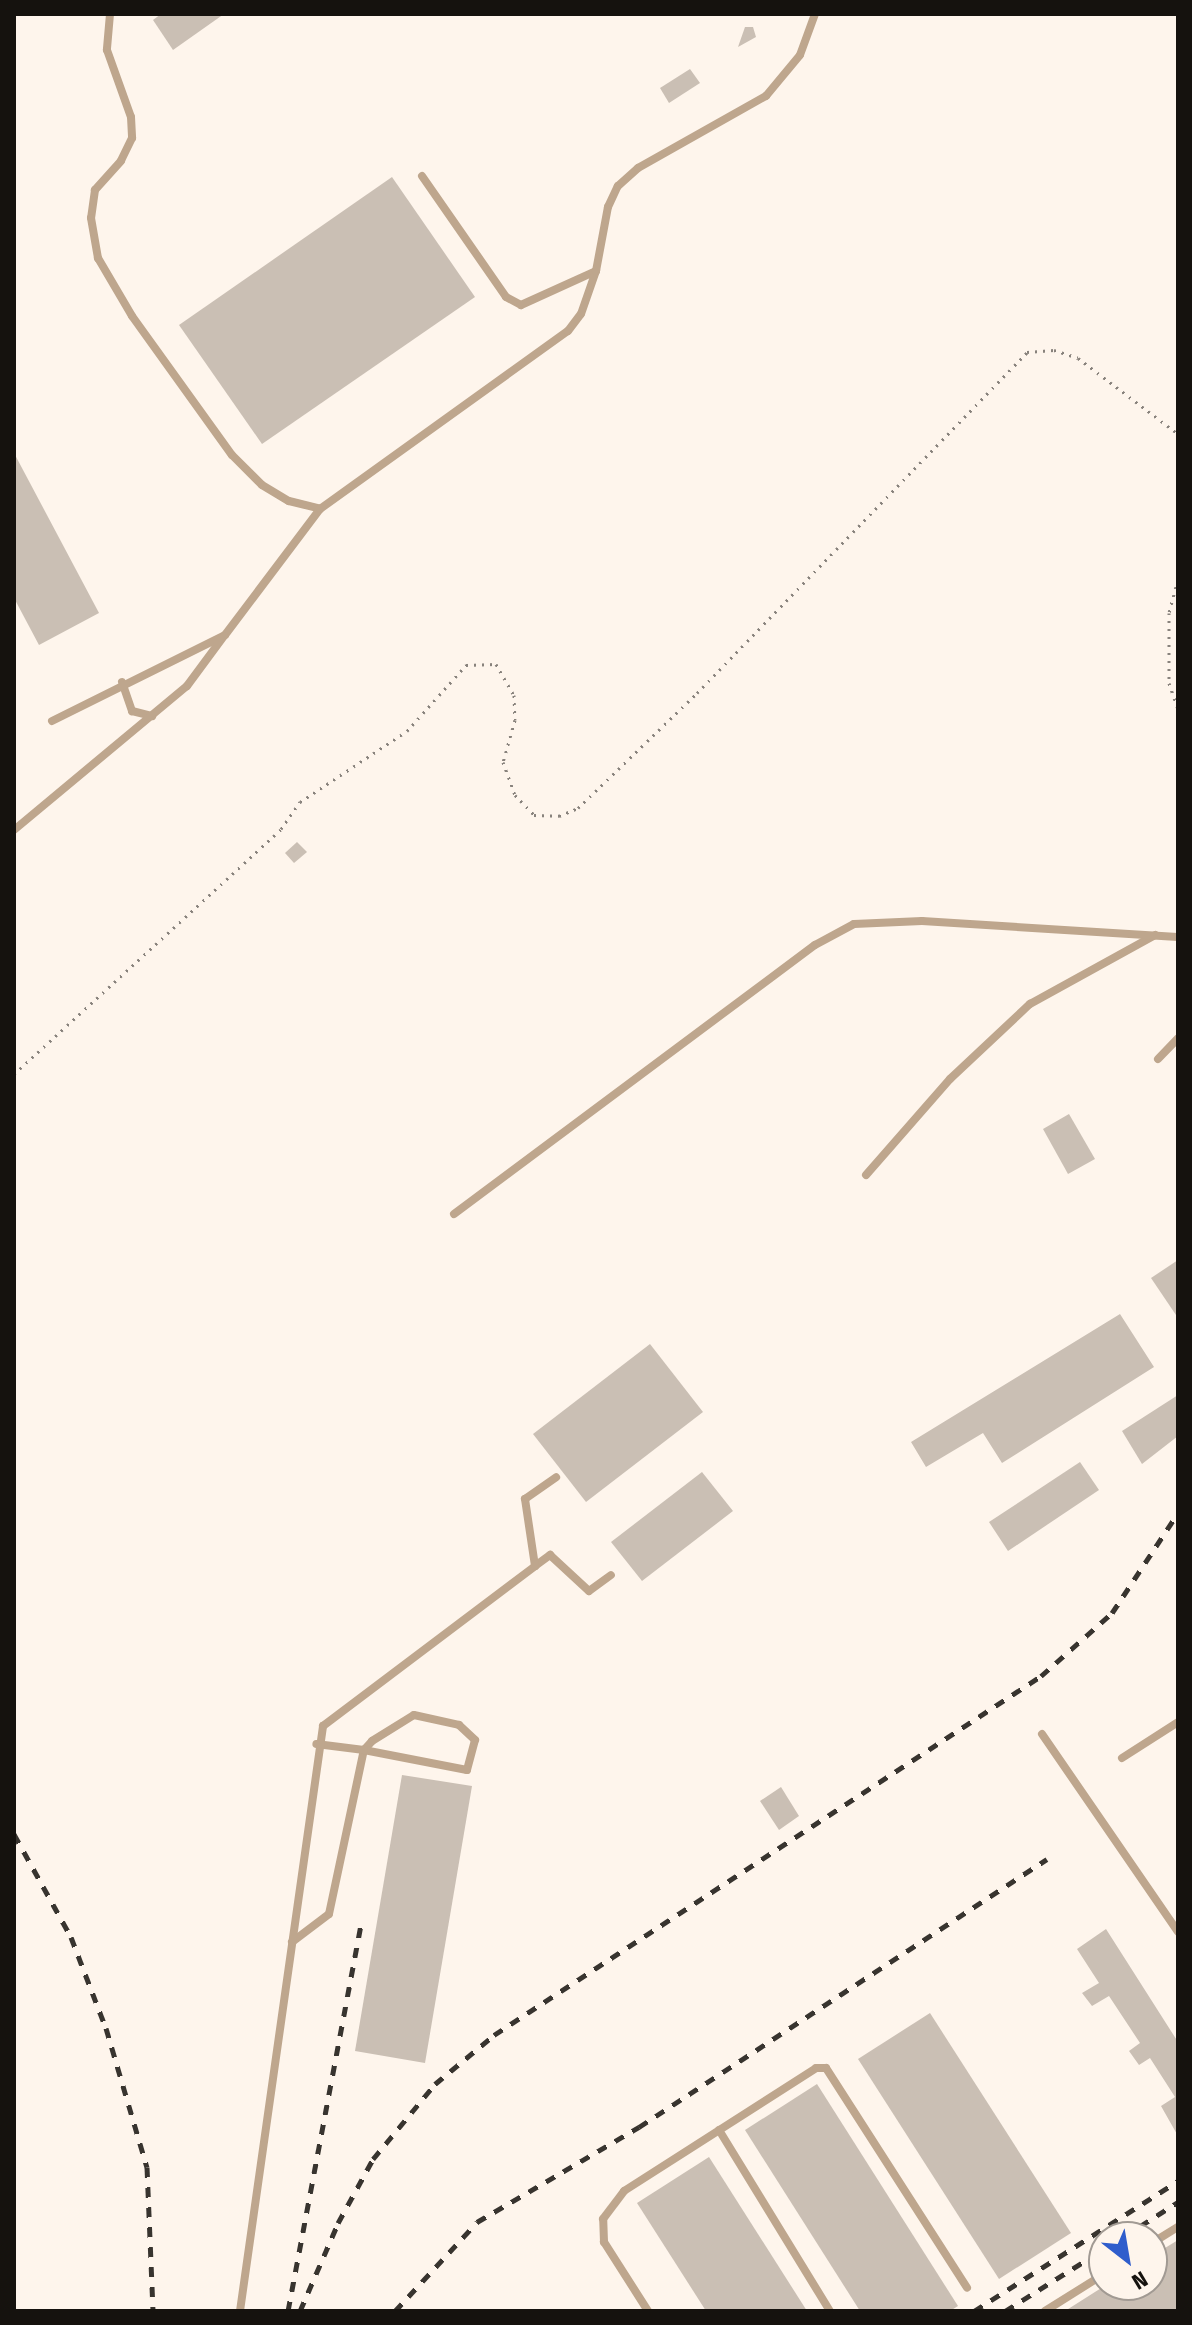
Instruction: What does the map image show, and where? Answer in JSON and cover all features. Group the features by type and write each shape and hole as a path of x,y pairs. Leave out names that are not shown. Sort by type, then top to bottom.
{"lane":[{"path":"110,14 107,50 131,117 132,138 121,161 95,190 91,218 98,258 132,316 232,455 262,485 289,501 320,509"},
{"path":"14,830 187,686 320,509 568,331 581,314 596,271 608,207 618,186 638,168 766,96 800,55 815,14"},
{"path":"422,176 506,297 521,305 596,271"},
{"path":"52,721 122,682 225,635"},
{"path":"122,682 132,711 152,716"},
{"path":"454,1214 815,945 854,924 922,921 1178,937"},
{"path":"866,1175 950,1079 1030,1004 1155,935"},
{"path":"1158,1059 1178,1038"},
{"path":"535,1566 525,1499 556,1477"},
{"path":"240,2311 292,1942 316,1744 323,1726 550,1555 589,1591 611,1575"},
{"path":"292,1942 329,1914 364,1750 414,1715 459,1725 475,1740 467,1770 364,1750 316,1744"},
{"path":"1122,1758 1178,1722"},
{"path":"1042,1734 1178,1932"},
{"path":"648,2311 604,2242 603,2219 624,2191 816,2068 826,2068 967,2288"},
{"path":"719,2130 830,2311"},
{"path":"1045,2311 1088,2284"}],"path":[{"path":"14,1074 281,829 300,802 407,731 466,665 496,664 514,695 515,720 503,762 515,795 534,815 559,816 578,808 697,693 1027,352 1054,350 1078,358 1178,434"},
{"path":"1178,579 1169,613 1169,683 1178,709"}],"building":[{"path":"161,14 224,14 173,50 153,20"},
{"path":"745,27 753,27 756,37 738,47"},
{"path":"690,69 700,83 669,103 660,88"},
{"path":"392,177 475,297 262,444 179,325"},
{"path":"14,453 99,613 39,645 14,598"},
{"path":"297,842 307,852 294,863 285,853"},
{"path":"1069,1114 1095,1159 1068,1174 1043,1129"},
{"path":"1178,1260 1178,1318 1151,1278"},
{"path":"1120,1314 1154,1367 1002,1463 983,1433 926,1467 911,1442"},
{"path":"650,1344 703,1412 586,1502 533,1434"},
{"path":"1178,1395 1178,1436 1142,1464 1122,1431"},
{"path":"1080,1462 1099,1490 1008,1551 989,1522"},
{"path":"702,1472 733,1511 642,1581 611,1542"},
{"path":"402,1775 472,1786 425,2063 355,2051"},
{"path":"781,1787 799,1816 779,1830 760,1801"},
{"path":"1106,1929 1178,2042 1178,2136 1161,2106 1175,2097 1150,2058 1139,2065 1129,2051 1140,2043 1109,1996 1092,2006 1082,1993 1099,1983 1077,1949"},
{"path":"930,2013 1071,2233 999,2279 858,2059"},
{"path":"817,2084 958,2306 950,2311 860,2311 745,2130"},
{"path":"709,2157 807,2311 706,2311 637,2203"},
{"path":"1178,2240 1178,2311 1065,2311 1088,2296 1088,2301 1168,2301 1168,2246"}],"railway":[{"path":"300,2311 338,2223 373,2159 435,2084 494,2035 1041,1676 1112,1613 1178,1513"},
{"path":"14,1834 71,1937 106,2028 147,2167 153,2311"},
{"path":"395,2311 477,2222 639,2127 1047,1859"},
{"path":"288,2311 361,1925"},
{"path":"974,2311 1178,2181"},
{"path":"1148,2221 1178,2202"},
{"path":"1005,2311 1088,2259"}]}
